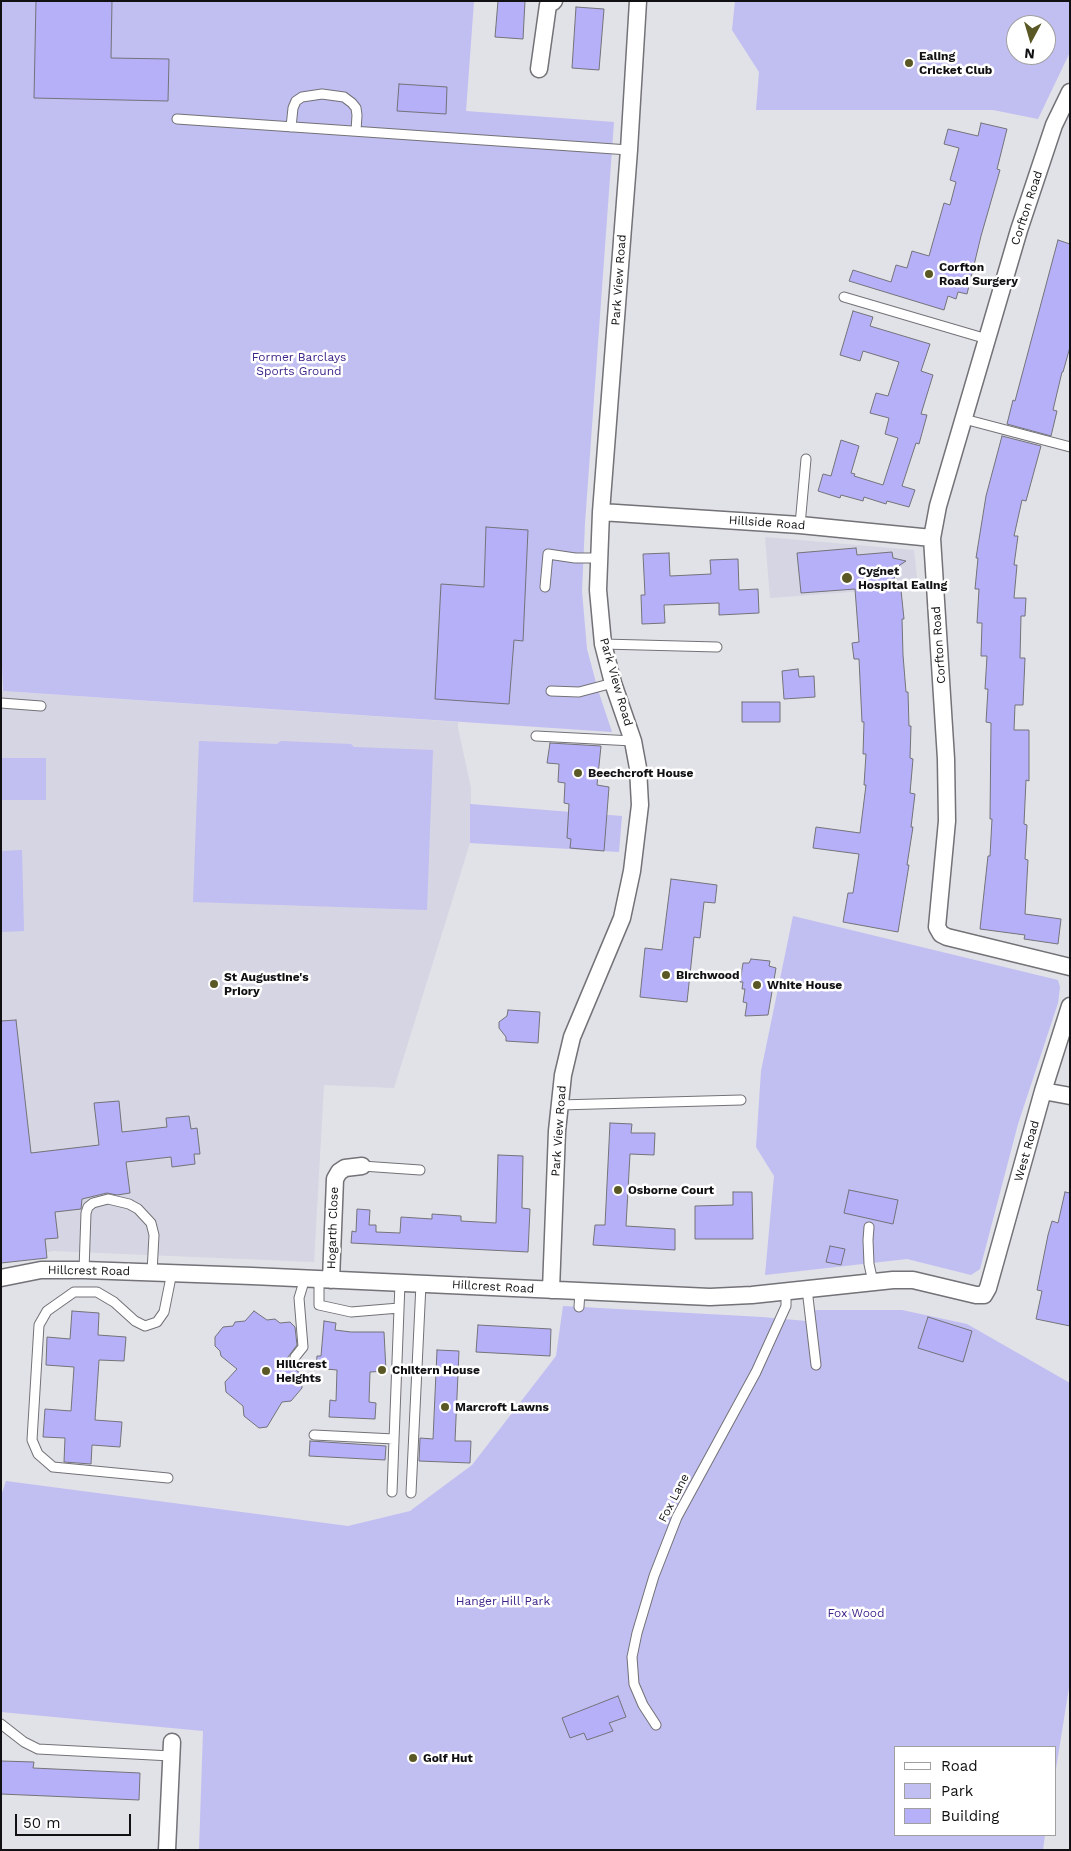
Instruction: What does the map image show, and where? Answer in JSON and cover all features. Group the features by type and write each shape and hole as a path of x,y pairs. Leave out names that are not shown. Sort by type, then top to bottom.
{"street":[{"path":"539,69 548,5 554,1"},
{"name":"Park View Road","path":"551,1290 559,1105 572,1037 622,918 628,897 640,805 638,768 633,741 603,644 598,590 601,512 629,150 638,1"},
{"name":"Corfton Road","path":"1070,92 1054,125 1019,230 938,506 932,538 946,758 947,812 937,927 941,934 946,937 1070,967"},
{"name":"Hillside Road","path":"601,512 800,525 932,538"},
{"name":"West Road","path":"984,1295 988,1288 1043,1091 1070,1006"},
{"path":"1043,1091 1070,1096"},
{"name":"Hogarth Close","path":"318,1279 335,1179 339,1172 345,1168 362,1166"},
{"name":"Hillcrest Road","path":"1,1278 41,1270 172,1272 551,1290 579,1299 710,1297 786,1292 893,1280 913,1280 976,1295 984,1295"},
{"path":"167,1850 172,1749"}],"lane":[{"path":"291,127 293,108 296,101 302,97 322,94 344,97 352,103 356,108 357,114 356,131"},
{"path":"177,119 629,150"},
{"path":"844,297 987,339"},
{"path":"964,419 1070,447"},
{"path":"800,525 806,459"},
{"path":"545,587 548,554 575,558 600,558"},
{"path":"603,644 717,647"},
{"path":"550,691 579,692 614,683"},
{"path":"1,703 42,706"},
{"path":"536,736 633,741"},
{"path":"559,1105 741,1100"},
{"path":"362,1166 420,1170"},
{"path":"84,1270 86,1213 88,1207 93,1203 108,1199 129,1204 151,1222 154,1235 152,1272"},
{"path":"869,1227 869,1264 873,1282"},
{"path":"168,1478 53,1467 38,1454 32,1440 39,1325 47,1311 74,1292 97,1292 146,1326 157,1322 164,1312 172,1272"},
{"path":"318,1279 319,1305 351,1312 399,1308"},
{"path":"295,1357 303,1347 299,1298 318,1279"},
{"path":"392,1492 400,1283"},
{"path":"411,1494 421,1284"},
{"path":"807,1289 816,1365"},
{"name":"Fox Lane","path":"656,1725 643,1705 634,1684 632,1656 654,1576 677,1517 756,1372 786,1306 786,1292"},
{"path":"314,1435 394,1439"},
{"path":"1,1724 24,1742 38,1749 172,1749"}],"shaded area":[{"path":"765,537 914,550 918,587 770,598"},
{"name":"St Augustine's Priory","path":"1,691 458,722 471,788 470,843 394,1088 324,1085 314,1262 54,1251 1,1259"}],"green space":[{"name":"Former Barclays Sports Ground","path":"1,1 474,1 466,111 614,122 585,523 582,591 587,649 612,732 3,691 1,640"},
{"name":"Ealing Cricket Club","path":"735,1 1070,1 1070,52 1038,119 993,110 756,110 759,72 732,30"},
{"path":"199,741 277,744 281,741 351,744 354,747 433,750 427,910 193,902"},
{"path":"1,758 46,758 46,800 1,800"},
{"path":"470,804 622,816 619,852 470,843"},
{"path":"22,850 24,931 1,932 1,851"},
{"path":"793,916 1058,980 1060,987 1058,1003 1018,1124 980,1269 971,1275 907,1259 765,1275 774,1176 756,1147 761,1071"},
{"path":"563,1306 806,1321 809,1310 902,1310 967,1324 1070,1383 1070,1681 1056,1769 1056,1746 894,1746 894,1836 1045,1836 1043,1850 199,1850 203,1731 1,1712 1,1496 6,1481 348,1526 410,1511 472,1465 556,1356"}],"building":[{"path":"36,1 112,1 111,58 169,59 168,101 34,98"},
{"path":"498,1 525,1 523,39 495,37"},
{"path":"576,7 604,9 599,70 572,68"},
{"path":"399,84 447,87 446,114 397,111"},
{"path":"981,123 1007,129 997,169 1000,170 967,294 958,292 956,299 948,296 944,310 849,281 853,270 891,282 896,265 907,268 912,251 929,256 944,203 950,205 956,182 950,180 959,148 944,144 948,129 978,136"},
{"path":"1058,240 1070,244 1070,347 1053,410 1057,411 1051,436 1007,424 1013,400 1015,401"},
{"path":"853,311 873,317 870,326 930,344 921,371 933,375 921,414 927,415 919,444 916,443 902,486 915,490 909,507 887,501 886,504 864,497 863,501 841,495 840,498 818,491 823,474 831,476 841,440 859,446 851,473 855,474 854,476 883,485 898,438 885,434 889,418 870,413 876,393 888,396 899,362 863,351 860,361 840,355"},
{"path":"1002,436 1041,446 1026,501 1022,500 1014,536 1018,536 1014,565 1017,565 1014,598 1026,598 1025,616 1021,616 1020,658 1025,658 1023,705 1015,705 1014,730 1029,730 1029,781 1026,780 1024,824 1027,825 1025,859 1028,860 1025,914 1061,919 1058,944 1024,939 1025,935 980,929 988,856 990,856 992,819 990,819 991,723 986,722 987,656 981,656 982,623 977,623 979,589 975,589 978,558 976,558 986,496"},
{"path":"486,527 528,530 523,641 514,640 509,704 435,699 441,584 484,587"},
{"path":"856,548 857,555 892,552 893,558 906,561 894,569 895,591 901,590 904,619 902,619 903,655 906,692 908,692 909,726 911,726 910,758 913,759 910,793 915,794 911,827 913,827 907,865 909,865 898,932 843,922 848,893 853,893 859,854 813,848 816,827 860,833 866,785 864,785 866,754 863,754 864,722 862,722 859,659 854,659 852,643 859,642 855,589 801,593 797,553"},
{"path":"669,553 670,576 711,574 710,560 738,559 739,590 758,589 759,613 719,615 719,603 664,605 665,623 642,624 641,595 645,595 643,554"},
{"path":"798,669 799,677 814,676 815,697 784,699 782,671"},
{"path":"742,702 780,702 780,722 742,722"},
{"name":"Beechcroft House","path":"550,743 601,746 597,785 609,787 604,851 570,848 571,839 567,838 569,804 564,803 565,783 558,782 559,764 547,763"},
{"path":"671,879 717,885 715,903 704,902 700,938 694,937 687,1002 640,997 645,948 662,950"},
{"name":"White House","path":"751,959 770,961 769,966 776,968 768,1015 745,1016 747,1003 743,1002 745,989 742,989 743,982 740,982 743,963 749,963"},
{"path":"508,1010 540,1012 538,1043 506,1041 506,1037 499,1028 499,1022 507,1016"},
{"path":"16,1020 31,1153 99,1145 94,1103 119,1101 122,1132 167,1127 166,1118 189,1116 191,1129 197,1128 200,1154 194,1154 195,1164 172,1167 171,1157 126,1162 130,1193 117,1195 107,1193 82,1199 81,1209 55,1212 58,1238 45,1239 47,1258 1,1263 1,1021"},
{"name":"Osborne Court","path":"610,1123 632,1124 631,1133 655,1133 654,1155 630,1154 626,1226 675,1229 675,1250 593,1245 595,1225 605,1225"},
{"path":"498,1155 523,1156 522,1208 530,1209 528,1252 351,1243 352,1231 356,1232 357,1209 370,1210 369,1225 376,1225 376,1232 400,1233 401,1217 432,1219 432,1214 461,1216 461,1221 496,1223"},
{"path":"849,1190 898,1200 893,1224 844,1213"},
{"path":"733,1192 752,1192 753,1239 695,1239 695,1206 733,1205"},
{"path":"1065,1192 1070,1193 1070,1326 1036,1319 1042,1291 1037,1290 1048,1235 1052,1221 1058,1223"},
{"path":"830,1246 845,1249 841,1265 826,1262"},
{"path":"72,1311 99,1313 98,1335 126,1337 124,1361 99,1360 95,1420 122,1422 120,1447 92,1445 91,1464 64,1462 65,1438 43,1437 45,1409 71,1411 74,1367 46,1365 47,1337 70,1339"},
{"name":"Hillcrest Heights","path":"254,1311 267,1320 275,1319 280,1323 290,1322 295,1327 297,1345 285,1361 301,1374 302,1388 291,1401 282,1402 267,1427 259,1428 244,1416 243,1406 226,1392 225,1382 237,1369 221,1356 220,1351 215,1346 215,1337 223,1327 233,1326 235,1322 245,1321"},
{"path":"928,1317 972,1331 963,1362 918,1348"},
{"name":"Chiltern House","path":"324,1321 336,1323 335,1330 384,1332 386,1371 370,1372 369,1402 376,1403 375,1419 329,1417 330,1400 336,1401 337,1370 316,1368 317,1356 321,1356"},
{"path":"478,1325 551,1329 550,1356 476,1352"},
{"name":"Marcroft Lawns","path":"437,1350 459,1351 455,1441 471,1441 470,1463 419,1461 420,1438 433,1439"},
{"path":"310,1441 386,1446 385,1460 309,1456"},
{"path":"618,1696 626,1717 609,1723 613,1731 587,1740 584,1733 570,1738 562,1718"},
{"path":"1,1761 34,1762 33,1768 140,1773 139,1800 1,1794"}],"place":[{"name":"Ealing Cricket Club","path":"909,63"},
{"name":"Corfton Road Surgery","path":"929,274"},
{"name":"Cygnet Hospital Ealing","path":"847,578"},
{"name":"Beechcroft House","path":"578,773"},
{"name":"Birchwood","path":"666,975"},
{"name":"St Augustine's Priory","path":"214,984"},
{"name":"White House","path":"757,985"},
{"name":"Osborne Court","path":"618,1190"},
{"name":"Chiltern House","path":"382,1370"},
{"name":"Hillcrest Heights","path":"266,1371"},
{"name":"Marcroft Lawns","path":"445,1407"},
{"name":"Golf Hut","path":"413,1758"}],"park label":[{"name":"Hanger Hill Park","path":"503,1601"},
{"name":"Fox Wood","path":"856,1613"}]}
